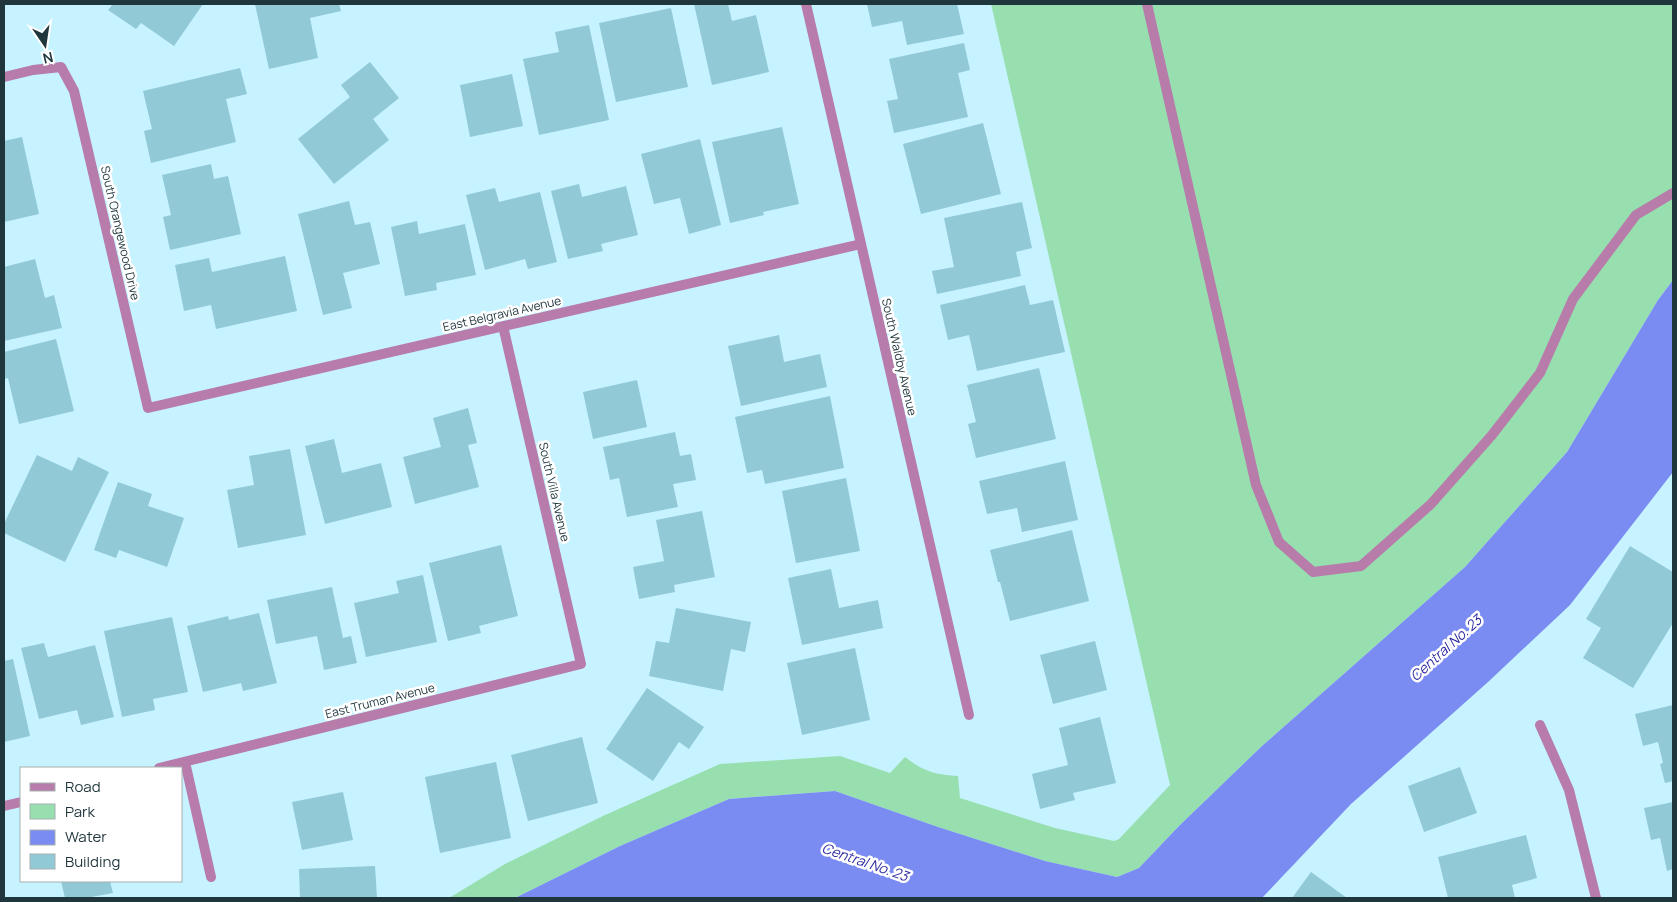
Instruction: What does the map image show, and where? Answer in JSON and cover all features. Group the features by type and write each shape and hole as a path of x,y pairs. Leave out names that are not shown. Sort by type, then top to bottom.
{"street":[{"name":"South Waldby Avenue","path":"806,4 969,715"},
{"path":"1147,4 1256,485 1279,542 1313,572 1361,566 1431,504 1492,435 1540,374 1573,298 1636,215 1673,193"},
{"name":"South Orangewood Drive","path":"4,77 33,70 61,67 74,90 148,408"},
{"name":"East Belgravia Avenue","path":"148,408 861,244"},
{"name":"South Villa Avenue","path":"503,326 581,664"},
{"name":"East Truman Avenue","path":"163,767 581,664"},
{"path":"1540,725 1569,790 1596,898"},
{"path":"185,762 211,877"},
{"path":"4,806 20,802"}],"green space":[{"path":"991,4 1673,4 1673,280 1658,300 1567,452 1465,567 1262,746 1179,826 1139,868 1117,877 1045,861 938,827 835,791 729,799 620,846 515,898 449,898 505,864 605,815 720,764 840,756 890,773 905,757 918,766 930,771 943,775 958,776 960,798 1055,828 1114,841 1119,839 1170,785"}],"water":[{"name":"Central No. 23","path":"1673,280 1673,472 1570,605 1488,682 1351,804 1262,898 515,898 620,846 729,799 835,791 938,827 1045,861 1117,877 1139,868 1179,826 1262,746 1465,567 1567,452 1658,300"}],"building":[{"path":"113,4 203,4 174,46 141,23 136,29 108,10"},
{"path":"255,4 339,4 341,11 310,18 318,58 269,69"},
{"path":"694,4 728,4 732,21 756,15 769,72 712,85"},
{"path":"867,4 957,4 964,34 907,45 902,21 872,27"},
{"path":"671,8 688,87 616,102 599,23"},
{"path":"589,25 609,120 539,135 523,59 559,52 555,32"},
{"path":"964,43 970,70 958,73 968,117 894,133 887,101 898,99 889,59"},
{"path":"370,62 399,98 373,119 389,140 334,184 298,139 350,97 341,85"},
{"path":"240,68 247,94 226,99 236,142 151,163 144,131 152,129 143,91"},
{"path":"512,74 523,126 470,137 460,85"},
{"path":"983,123 1001,194 921,214 903,144"},
{"path":"782,127 799,204 763,212 764,215 730,223 712,142"},
{"path":"22,137 39,214 4,222 4,141"},
{"path":"700,139 721,225 689,234 680,198 654,204 641,154"},
{"path":"211,164 214,179 228,176 241,234 170,250 163,217 171,215 162,175"},
{"path":"579,184 582,197 626,186 638,235 601,244 603,251 568,259 551,191"},
{"path":"495,188 499,202 540,192 557,262 528,269 525,259 485,270 466,195"},
{"path":"349,201 355,225 370,222 380,264 343,273 352,308 323,315 298,214"},
{"path":"1022,202 1032,248 1016,252 1021,276 937,294 932,271 954,267 944,218"},
{"path":"417,221 419,234 465,224 476,275 436,283 437,290 405,296 391,227"},
{"path":"285,256 297,311 216,329 211,305 184,311 175,265 209,258 212,272"},
{"path":"35,259 45,298 54,295 62,328 4,341 4,267"},
{"path":"1025,285 1030,305 1053,300 1065,352 977,371 969,335 948,340 940,305"},
{"path":"779,335 784,362 820,354 827,387 741,406 728,346"},
{"path":"56,339 74,411 19,424 8,378 4,379 4,352"},
{"path":"1039,368 1056,439 976,458 968,424 976,422 967,385"},
{"path":"637,380 647,427 593,439 583,392"},
{"path":"830,396 844,468 765,484 762,470 747,473 735,417"},
{"path":"468,408 477,443 468,445 479,487 415,504 403,457 441,447 433,418"},
{"path":"675,432 680,456 691,454 696,480 673,484 678,507 627,517 619,478 610,480 603,447"},
{"path":"334,439 342,473 381,463 392,507 325,524 305,446"},
{"path":"290,449 306,535 238,548 227,490 254,485 249,456"},
{"path":"37,455 72,471 78,457 109,472 65,562 4,533 4,524"},
{"path":"1065,461 1078,520 1022,532 1017,508 987,514 979,481"},
{"path":"846,478 860,551 796,563 782,491"},
{"path":"118,482 152,494 148,506 184,518 167,567 119,550 116,558 94,550"},
{"path":"702,511 715,577 674,585 675,592 639,599 633,567 664,561 656,520"},
{"path":"1072,530 1089,601 1010,621 990,550"},
{"path":"501,545 518,616 479,626 481,633 448,641 429,563"},
{"path":"1630,546 1673,572 1673,623 1633,688 1583,658 1601,628 1586,619"},
{"path":"831,569 839,608 878,600 883,628 802,645 788,578"},
{"path":"423,575 437,642 366,657 354,603 399,593 396,581"},
{"path":"332,587 343,638 351,636 357,663 324,670 317,636 276,644 267,600"},
{"path":"676,608 751,622 745,652 731,649 723,691 649,676 656,641 669,643"},
{"path":"259,613 277,683 243,691 241,683 203,692 187,626 228,616 229,620"},
{"path":"172,617 188,692 153,699 155,710 122,717 104,631"},
{"path":"1095,641 1107,690 1053,704 1040,655"},
{"path":"44,643 48,657 95,645 114,717 81,725 77,710 39,719 21,648"},
{"path":"855,648 870,720 802,735 787,663"},
{"path":"13,659 30,736 4,742 4,661"},
{"path":"647,688 704,727 689,749 679,742 653,781 606,749"},
{"path":"1673,705 1673,781 1665,783 1660,764 1663,763 1658,742 1643,746 1635,714"},
{"path":"1100,717 1116,783 1073,793 1075,800 1040,809 1032,774 1068,765 1059,728"},
{"path":"582,737 598,803 528,821 511,755"},
{"path":"496,762 511,838 440,853 425,777"},
{"path":"1460,767 1477,813 1424,832 1408,786"},
{"path":"343,792 353,840 302,850 292,802"},
{"path":"1673,802 1673,869 1667,871 1660,838 1651,840 1644,808"},
{"path":"1526,835 1537,878 1512,885 1515,898 1448,898 1438,857"},
{"path":"375,866 377,898 300,898 299,869"},
{"path":"1311,872 1347,898 1292,898"},
{"path":"61,882 110,882 113,893 86,898 65,898"}]}
